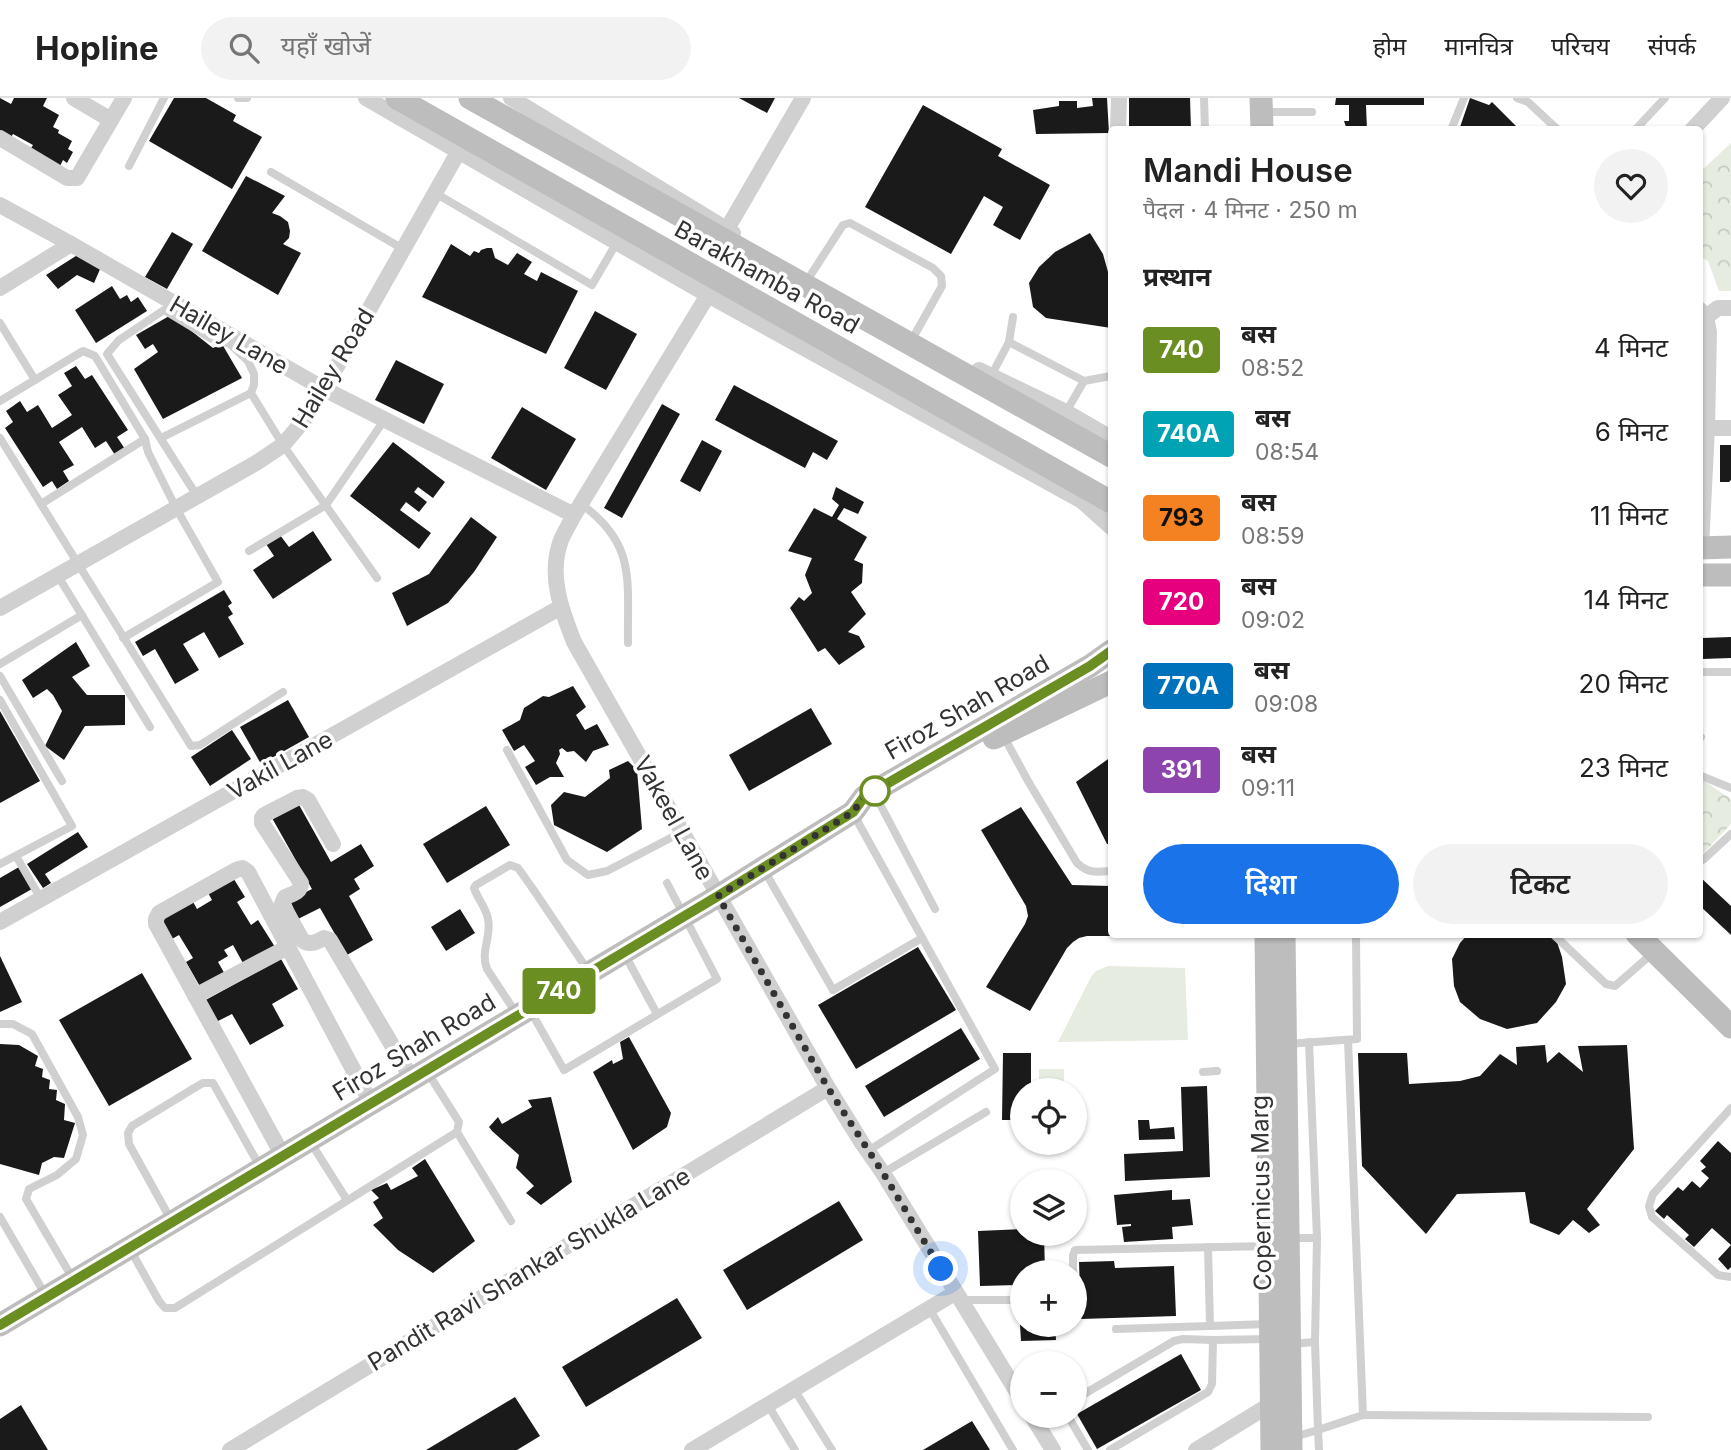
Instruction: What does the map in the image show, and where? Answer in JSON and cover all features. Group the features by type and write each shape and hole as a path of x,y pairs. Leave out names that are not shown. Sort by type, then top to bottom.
{"main road":[{"name":"Barakhamba Road","path":"397,98 462,145 1108,500"},
{"name":"Barakhamba Road","path":"478,100 1108,454"},
{"path":"1703,575 1731,575"},
{"name":"Firoz Shah Road","path":"853,812 869,811 1108,653"},
{"name":"Firoz Shah Road","path":"0,1325 718,896 853,812 864,797 998,728 1108,683"},
{"name":"Copernicus Marg","path":"1266,938 1279,1242"},
{"name":"Copernicus Marg","path":"1284,938 1286,1044 1277,1336 1285,1446"},
{"path":"1641,938 1731,1027"}],"street":[{"path":"74,98 111,120"},
{"path":"0,138 67,178 77,178 124,98"},
{"path":"366,98 462,145 617,242 708,295 1082,501 1108,524"},
{"path":"727,229 803,98"},
{"path":"1118,126 1119,98"},
{"path":"1696,126 1722,98"},
{"path":"520,101 727,229 914,336 1066,412 1108,436"},
{"name":"Hailey Road","path":"0,608 284,445 324,389 462,145"},
{"name":"Hailey Lane","path":"0,205 324,389 578,509"},
{"path":"0,288 71,244"},
{"name":"Vakeel Lane","path":"708,295 561,541 554,569 561,607 575,642 828,1088 1010,1381"},
{"path":"1717,547 1707,428 1709,332 1703,313 1718,308 1731,308"},
{"path":"1707,428 1731,428"},
{"name":"Vakil Lane","path":"0,922 561,607"},
{"path":"333,844 308,800 303,797 262,818 262,824 301,883 301,888 285,897 282,904 302,940 313,944 324,938 330,940 419,1075"},
{"path":"283,1156 156,925 159,913 236,870 242,868 248,872 371,1104"},
{"path":"195,996 288,947"},
{"name":"Pandit Ravi Shankar Shukla Lane","path":"230,1450 828,1088"},
{"path":"695,1449 929,1308 957,1296"},
{"path":"1196,1450 1281,1398"},
{"path":"1039,1428 1053,1450"}],"lane":[{"path":"129,166 164,98"},
{"path":"238,98 247,98"},
{"path":"1204,98 1205,126"},
{"path":"1453,126 1464,98"},
{"path":"1517,98 1530,100 1554,126"},
{"path":"1639,126 1665,98"},
{"path":"1262,113 1312,113"},
{"path":"271,172 403,248"},
{"path":"435,193 592,285 617,242"},
{"path":"810,276 843,225 850,223 933,268 941,276 942,286 914,336"},
{"path":"161,438 251,393 254,385 254,374 248,361 230,344 212,339 164,310 119,340 107,354 197,496"},
{"path":"991,376 1009,342 1013,317"},
{"path":"0,323 36,380"},
{"path":"1009,342 1084,381 1108,377"},
{"path":"0,401 83,351 95,356 145,439 148,452 176,508 218,582 123,638"},
{"path":"1066,412 1084,381"},
{"path":"251,393 377,578"},
{"path":"249,551 326,505 385,419"},
{"path":"0,438 191,746 200,745 283,692"},
{"path":"41,504 145,439"},
{"path":"578,509 597,515 611,530 624,557 628,643"},
{"path":"58,576 150,727"},
{"path":"0,664 82,615"},
{"path":"1703,672 1731,672"},
{"path":"0,676 62,781"},
{"path":"0,701 72,826 0,864"},
{"path":"998,728 1077,863 1085,870 1108,872"},
{"path":"507,750 567,860 588,875 607,871 682,832"},
{"path":"1703,777 1731,788"},
{"path":"880,804 935,909"},
{"path":"853,812 995,1069 868,1151"},
{"path":"1703,860 1731,834"},
{"path":"16,856 41,899"},
{"path":"589,973 516,866 510,865 476,884 475,892 485,910 489,925 484,955 487,969 523,1012 564,1070 717,979 667,883"},
{"path":"763,868 833,990 922,938"},
{"path":"1286,1044 1357,1039 1356,938"},
{"path":"1557,938 1606,984 1615,986 1654,952"},
{"path":"624,952 657,1014"},
{"path":"0,1024 13,1024 32,1034 78,1117 83,1135 75,1159 57,1175 29,1188 26,1199 75,1281"},
{"path":"1348,1040 1363,1415"},
{"path":"1309,1042 1317,1237 1315,1342 1319,1450"},
{"path":"1203,1072 1217,1071"},
{"path":"419,1075 459,1122 457,1132 511,1221"},
{"path":"172,1223 129,1144 128,1133 132,1126 203,1083 213,1083 261,1169"},
{"path":"1731,1108 1653,1194 1650,1206 1652,1217 1699,1259 1718,1275 1731,1277"},
{"path":"883,1173 986,1112"},
{"path":"130,1248 159,1301 165,1308 175,1308 457,1132"},
{"path":"309,1140 347,1200"},
{"path":"1,1221 47,1298"},
{"path":"1073,1260 1075,1250 1208,1247 1317,1237"},
{"path":"1208,1247 1210,1326"},
{"path":"957,1296 1010,1299"},
{"path":"929,1308 1013,1450"},
{"path":"1116,1329 1210,1326 1315,1342"},
{"path":"1087,1392 1174,1341 1277,1336"},
{"path":"1110,1450 1208,1392 1212,1384 1213,1340"},
{"path":"794,1389 832,1450"},
{"path":"768,1405 795,1450"},
{"path":"1285,1446 1318,1430 1363,1415 1648,1417"},
{"path":"1075,1428 1088,1450"}],"green space":[{"path":"1731,143 1731,291 1719,291 1708,261 1703,258 1703,169"},
{"path":"1703,782 1731,799 1731,824 1703,854"},
{"path":"1108,966 1185,968 1188,1040 1058,1042 1091,977 1096,971"},
{"path":"1039,1069 1064,1069 1064,1078 1039,1078"}],"building":[{"path":"0,98 11,104 14,98 47,98 43,106 59,115 53,127 72,141 68,149 73,152 67,163 63,160 59,168 29,151 33,145 13,134 9,141 0,136"},
{"path":"174,98 206,98 236,115 233,121 262,137 232,189 149,141"},
{"path":"739,98 775,98 767,113"},
{"path":"1092,98 1107,98 1108,133 1036,134 1033,110 1059,106 1059,101 1077,101 1077,108 1093,106"},
{"path":"1129,98 1190,98 1191,126 1129,126"},
{"path":"1336,98 1424,98 1424,105 1366,105 1367,126 1346,126 1344,121 1349,121 1349,105 1335,105"},
{"path":"1470,98 1489,105 1492,102 1516,126 1460,126"},
{"path":"923,105 1002,149 998,156 1050,185 1020,240 993,225 1003,207 984,196 951,254 865,207"},
{"path":"246,176 285,196 272,213 288,222 289,238 283,244 301,253 278,295 202,251"},
{"path":"172,232 193,244 167,289 145,277"},
{"path":"1090,233 1103,254 1108,272 1108,328 1046,318 1033,307 1029,283 1039,267 1055,252"},
{"path":"451,244 470,256 474,251 479,253 492,248 495,258 508,265 517,253 532,262 524,274 537,281 541,272 578,291 546,354 422,297"},
{"path":"79,254 101,267 94,283 77,275 58,289 46,275"},
{"path":"112,286 120,299 127,295 131,302 138,297 147,311 96,343 75,310"},
{"path":"595,311 637,334 606,390 564,368"},
{"path":"171,315 213,348 222,344 242,378 163,419 134,369 158,352 153,344 145,349 136,335"},
{"path":"396,360 444,384 424,424 375,400"},
{"path":"76,366 85,379 92,375 128,430 117,437 125,449 115,455 106,441 95,448 82,427 59,442 74,465 63,471 69,481 57,489 52,481 43,487 5,428 13,422 6,411 20,401 27,412 38,405 52,428 72,415 58,395 72,386 64,373"},
{"path":"734,385 838,441 827,460 813,452 805,468 715,420"},
{"path":"662,404 680,414 622,518 604,508"},
{"path":"522,407 576,439 546,490 491,458"},
{"path":"702,440 722,451 700,492 680,481"},
{"path":"393,442 445,482 433,498 418,487 414,492 427,502 419,512 406,502 400,510 431,533 419,549 350,496"},
{"path":"1720,445 1731,445 1729,482 1720,482"},
{"path":"836,487 864,502 858,514 844,508 837,519 867,537 854,560 863,564 862,583 851,592 866,614 848,632 859,636 865,647 839,665 825,648 818,652 790,608 799,597 804,601 812,593 805,575 812,558 788,551 814,508 832,517 839,505 832,499"},
{"path":"471,517 497,537 474,572 448,603 407,626 392,593 429,574"},
{"path":"313,531 332,560 273,599 253,570 274,556 266,544 280,535 289,547"},
{"path":"224,590 232,603 228,606 233,614 228,617 244,644 219,658 204,632 183,644 199,670 175,684 155,649 143,656 135,642"},
{"path":"1731,637 1731,658 1703,659 1703,638"},
{"path":"76,642 90,666 72,677 87,695 125,695 125,725 85,726 64,760 45,746 62,711 47,689 33,698 22,680"},
{"path":"573,686 586,707 576,715 585,730 597,724 609,745 593,751 586,762 574,751 567,752 562,748 556,763 564,777 550,777 536,785 525,767 535,761 524,745 514,751 502,730 520,720 524,708 543,696 549,697"},
{"path":"288,700 309,737 261,764 240,727"},
{"path":"811,708 832,744 749,791 729,755"},
{"path":"0,711 40,781 0,803"},
{"path":"232,730 251,759 210,786 191,757"},
{"path":"1108,759 1108,844 1107,844 1076,782"},
{"path":"628,761 637,770 642,829 607,852 554,825 551,805 564,792 585,797 610,778 609,770"},
{"path":"298,803 331,862 361,844 374,866 354,879 360,889 349,896 373,940 347,955 320,908 298,919 290,900 312,889 272,818"},
{"path":"486,806 510,845 447,883 423,844"},
{"path":"1021,807 1072,885 1108,886 1108,936 1087,936 1073,942 1030,1011 986,987 1028,916 1026,906 981,830"},
{"path":"78,832 88,847 45,874 51,883 43,888 27,864"},
{"path":"19,867 32,889 0,907 0,878"},
{"path":"232,876 245,897 237,902 251,925 258,920 275,947 244,965 233,945 224,950 228,956 218,962 226,976 202,990 186,962 193,958 179,935 172,939 160,919 192,900 197,909 212,900 207,891"},
{"path":"1703,880 1731,906 1731,935 1703,909"},
{"path":"460,909 475,933 446,951 431,927"},
{"path":"1464,938 1554,938 1562,957 1566,984 1556,1002 1537,1023 1507,1029 1480,1019 1460,1002 1454,986 1452,959"},
{"path":"918,947 956,1010 856,1069 818,1005"},
{"path":"0,956 22,1002 0,1012"},
{"path":"281,959 298,989 272,1004 284,1026 250,1045 232,1014 214,1023 202,1002"},
{"path":"142,973 192,1059 109,1106 59,1020"},
{"path":"961,1028 980,1059 884,1117 865,1086"},
{"path":"629,1037 671,1113 667,1127 633,1150 593,1072 612,1060 613,1064 623,1059 620,1042"},
{"path":"0,1044 19,1045 38,1056 35,1066 43,1069 42,1077 50,1080 49,1089 57,1090 56,1100 65,1104 64,1120 75,1123 64,1158 54,1157 42,1163 39,1175 0,1164"},
{"path":"1545,1045 1547,1063 1559,1052 1583,1072 1578,1046 1627,1045 1634,1149 1587,1209 1600,1225 1589,1233 1573,1220 1559,1235 1530,1223 1525,1192 1457,1194 1426,1234 1362,1166 1358,1053 1407,1053 1409,1084 1460,1081 1480,1076 1500,1054 1517,1065 1516,1047"},
{"path":"1003,1053 1031,1053 1031,1078 1010,1078 1010,1120 1002,1120"},
{"path":"1207,1086 1210,1177 1125,1181 1124,1154 1183,1151 1181,1087"},
{"path":"551,1097 572,1182 541,1205 526,1193 534,1186 516,1168 519,1155 489,1127 498,1117 502,1124 532,1107 528,1100"},
{"path":"1138,1120 1149,1120 1150,1129 1174,1127 1175,1139 1139,1140"},
{"path":"1718,1141 1731,1153 1731,1245 1712,1228 1694,1247 1685,1239 1689,1235 1667,1215 1664,1219 1655,1211 1678,1187 1683,1191 1692,1181 1700,1188 1709,1178 1701,1171 1706,1167 1700,1161"},
{"path":"425,1159 475,1241 433,1273 398,1250 373,1225 383,1218 373,1202 379,1198 371,1190 387,1183 391,1190 418,1176 412,1168"},
{"path":"1172,1190 1172,1200 1190,1199 1193,1225 1172,1227 1173,1239 1124,1242 1122,1227 1131,1224 1117,1225 1114,1195"},
{"path":"839,1201 863,1240 747,1310 723,1270"},
{"path":"1010,1230 1010,1246 1044,1246 1045,1260 1010,1260 1010,1285 980,1286 978,1231"},
{"path":"1731,1245 1731,1267 1728,1270 1718,1259"},
{"path":"1114,1261 1115,1268 1174,1266 1176,1316 1087,1319 1087,1262"},
{"path":"677,1298 702,1338 586,1407 562,1367"},
{"path":"1021,1337 1056,1337 1056,1340 1021,1341"},
{"path":"1181,1354 1201,1390 1097,1449 1085,1428 1087,1408"},
{"path":"515,1397 540,1436 517,1450 426,1450"},
{"path":"21,1405 48,1450 0,1450 0,1419"},
{"path":"972,1421 990,1450 923,1450"}],"bus line":[{"name":"740","path":"0,1325 718,896 853,812 864,797 1108,653"}],"route":[{"path":"875,791 886,785 864,797 853,812 718,896 828,1088 941,1269"}]}
